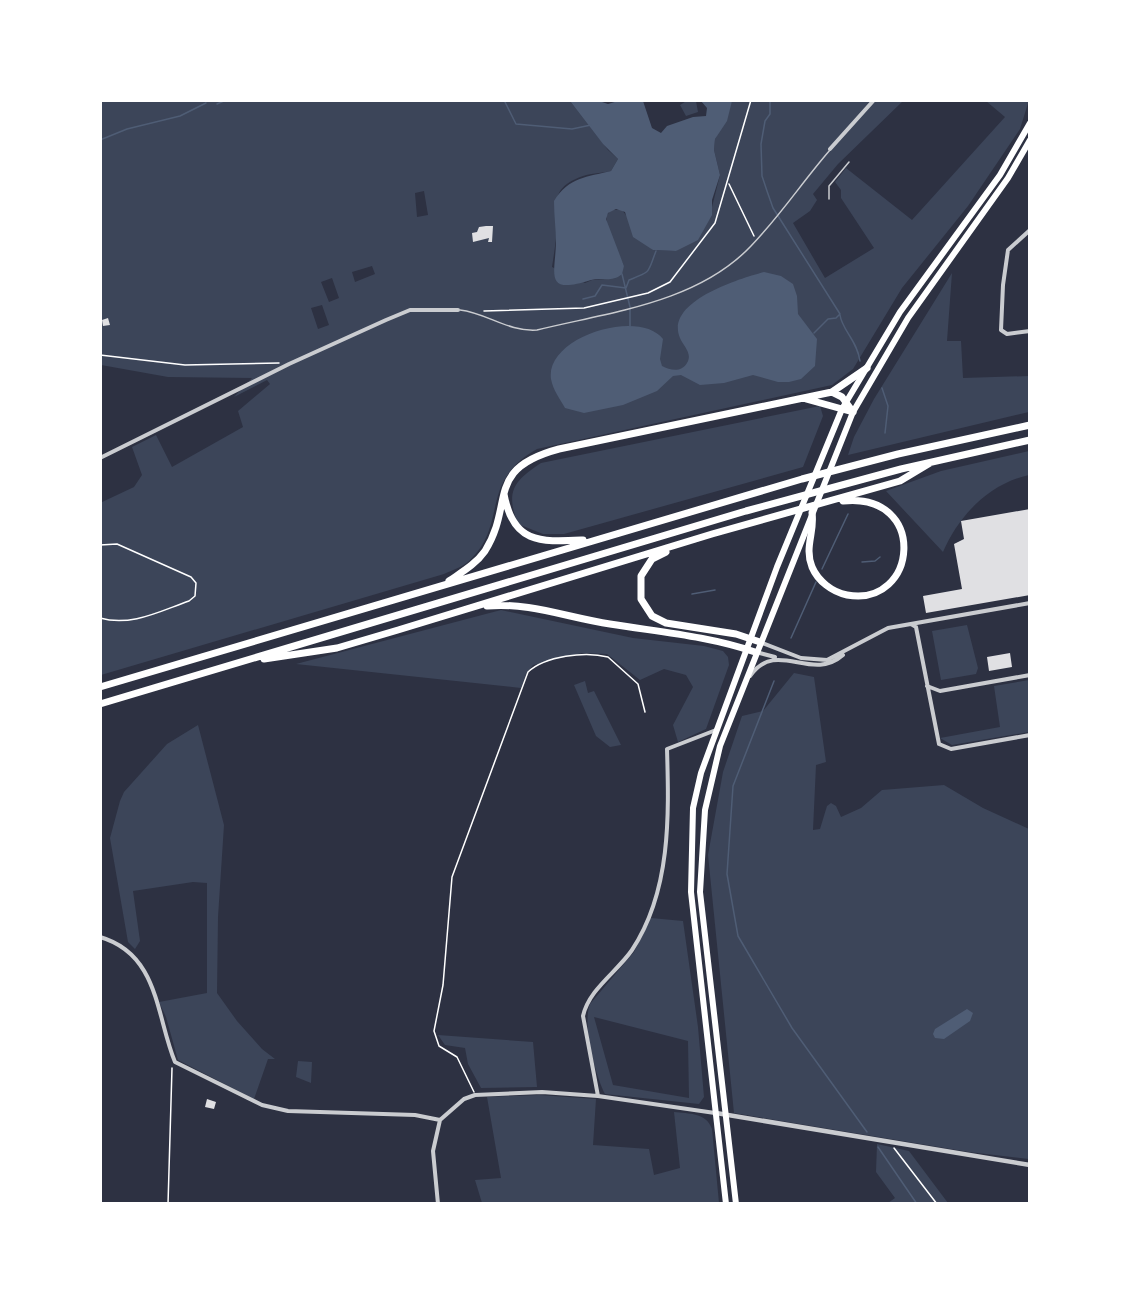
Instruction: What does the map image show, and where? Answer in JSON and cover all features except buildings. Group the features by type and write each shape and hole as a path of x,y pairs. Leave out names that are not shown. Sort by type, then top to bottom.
{"highway":[{"path":"445,585 471,566 485,551 504,493 519,466 541,454 832,392 867,368"},
{"path":"832,392 846,401 853,412"},
{"path":"803,399 853,412"},
{"path":"100,687 802,479 1029,424"},
{"path":"100,704 832,487 1029,440"},
{"path":"240,663 337,648 712,534 900,481 932,462"},
{"path":"504,493 511,519 526,535 550,541 594,540"},
{"path":"812,513 808,549 813,567 821,581 840,593 851,596 870,594 883,588 894,578 904,558 904,538 896,520 884,508 868,501 826,502"},
{"path":"712,534 708,538 668,551 652,559 641,576 641,599 658,621 750,638 760,642"},
{"path":"469,608 504,605 528,607 608,624 700,637 755,652"}],"main road":[{"path":"726,1203 691,892 693,808 701,773 746,648 846,401 900,312 1000,176 1029,123"},
{"path":"736,1203 700,899 700,866 705,810 712,774 740,689 853,412 908,318 1008,178 1029,140"}],"street":[{"path":"830,149 874,100"},
{"path":"1029,230 1008,250 1003,285 1001,330 1006,334 1029,331"},
{"path":"100,458 289,364 410,310 458,310"},
{"path":"760,642 815,661 827,660 888,628 1029,603"},
{"path":"910,623 916,627 936,739 945,748 951,749 1029,735"},
{"path":"755,652 813,665 825,664 838,659 850,648"},
{"path":"740,689 758,665 769,659 780,659"},
{"path":"926,685 940,691 1029,675"},
{"path":"598,1096 584,1016 586,1006 632,950 656,895 667,851 668,749 716,730"},
{"path":"100,937 125,947 135,956 163,1017 175,1062 277,1110 415,1115 440,1120"},
{"path":"438,1203 433,1151 440,1120 464,1100 475,1095 542,1092 598,1096 716,1113 1029,1165"}],"lane":[{"path":"458,310 477,312 521,331 537,330 669,297 697,285 726,267 756,241 830,149"},
{"path":"829,199 829,186 849,162"},
{"path":"172,1068 175,1062"}],"path":[{"path":"477,312 582,308 661,288 675,277 715,223 729,183 751,100"},
{"path":"729,183 756,241"},
{"path":"100,355 185,365 289,364"},
{"path":"100,544 117,544 147,557 191,577 196,586 195,596 189,601 135,620 118,622 100,618"},
{"path":"475,1095 457,1057 439,1046 434,1031 443,985 451,889 459,855 528,672 535,666 568,657 608,657 638,684 645,712"},
{"path":"168,1203 172,1068"},
{"path":"890,1142 937,1203"}],"shaded area":[{"path":"688,100 696,101 698,112 686,116 680,105"},
{"path":"1029,100 1020,129 968,206 902,288 853,369 832,385 537,449 519,462 507,475 500,489 488,533 481,547 461,567 444,574 101,675 100,503 134,487 142,475 132,447 156,435 172,467 243,427 238,411 270,384 267,380 234,397 252,378 168,377 101,365 101,101 570,101 608,150 618,159 611,171 586,175 572,181 560,191 558,197 552,267 585,283 592,280 616,278 624,266 608,230 606,216 611,210 622,210 653,250 676,251 712,207 720,175 714,150 715,139 732,101 903,101 838,164 813,194 817,200 810,211 793,223 825,278 874,248 841,198 841,190 835,182 846,168 912,220 1005,117 986,101","holes":["424,191 428,215 417,217 415,193","372,266 375,274 355,282 352,272","332,278 339,298 329,302 321,282","322,305 329,325 318,329 311,308"]},
{"path":"570,101 599,101 608,104 618,101 643,101 652,128 661,133 667,126 693,117 706,116 707,108 701,101 732,101 727,121 715,139 714,150 720,175 712,200 712,215 698,240 676,251 653,250 633,237 625,212 616,209 608,213 606,219 624,266 622,274 611,279 595,279 576,284 559,283 554,273 556,243 554,201 566,187 579,179 611,171 618,159 603,144"},
{"path":"764,272 781,276 793,284 797,296 798,314 817,339 815,366 801,379 778,382 753,375 724,383 700,385 681,375 673,376 657,391 623,405 584,413 565,408 552,383 553,364 563,351 577,340 615,327 635,326 651,330 663,339 660,359 662,366 672,369 682,368 689,359 680,338 678,325 683,313 708,293"},
{"path":"952,273 947,341 961,341 963,378 1029,376 1029,412 848,455 854,437 874,399"},
{"path":"820,406 823,416 803,467 564,534 543,534 518,524 512,503 514,488 524,475 541,463"},
{"path":"1029,451 1029,475 1001,486 977,503 958,526 943,552 886,491 941,471"},
{"path":"501,610 633,638 704,646 723,651 728,657 729,665 706,729 678,742 673,725 693,687 686,675 664,669 640,680 607,654 582,653 533,665 526,674 521,688 296,664"},
{"path":"967,625 978,668 976,674 941,680 932,631"},
{"path":"794,673 814,677 826,762 816,765 813,830 820,829 827,806 831,803 836,806 841,817 861,808 882,790 944,785 983,808 1029,829 1029,1159 969,1152 734,1113 708,855 723,772 742,716 763,711"},
{"path":"1029,680 1029,732 952,745 940,738 1000,727 994,686"},
{"path":"585,681 588,693 594,691 621,745 610,747 596,736 574,685"},
{"path":"198,725 224,825 218,917 217,993 237,1021 262,1049 275,1059 268,1059 254,1099 178,1060 166,1017 159,1002 207,993 207,883 193,882 133,891 140,941 135,949 128,942 110,838 124,792 167,744"},
{"path":"651,918 683,921 698,1027 704,1097 699,1104 605,1094 601,1085 589,1036 590,1004 634,952","holes":["594,1017 688,1041 689,1098 613,1085"]},
{"path":"967,1009 973,1013 970,1021 944,1039 935,1038 933,1034 935,1029"},
{"path":"438,1035 533,1042 537,1087 481,1088 468,1064 465,1048 445,1045"},
{"path":"298,1061 312,1062 311,1083 296,1077"},
{"path":"539,1095 596,1099 593,1145 649,1149 654,1175 680,1168 674,1112 706,1119 712,1129 719,1203 482,1203 475,1180 501,1178 487,1097"},
{"path":"877,1144 909,1151 948,1203 888,1203 895,1198 876,1172"}],"waterway":[{"path":"217,104 226,100"},
{"path":"504,100 516,124 572,129 591,125"},
{"path":"770,100 770,114 765,121 761,144 762,176 773,208 840,314 836,318 828,319 814,333"},
{"path":"100,140 127,129 180,116 206,103"},
{"path":"583,299 595,296 602,285 626,288 629,280 648,271 656,251"},
{"path":"622,274 630,307 630,326"},
{"path":"840,315 856,347 860,361"},
{"path":"882,388 888,406 885,433"},
{"path":"822,569 848,514"},
{"path":"862,562 875,561 880,557"},
{"path":"791,638 816,582"},
{"path":"692,594 715,590"},
{"path":"774,681 733,786 727,874 738,936 792,1028 867,1132"},
{"path":"878,1147 917,1204"}]}
